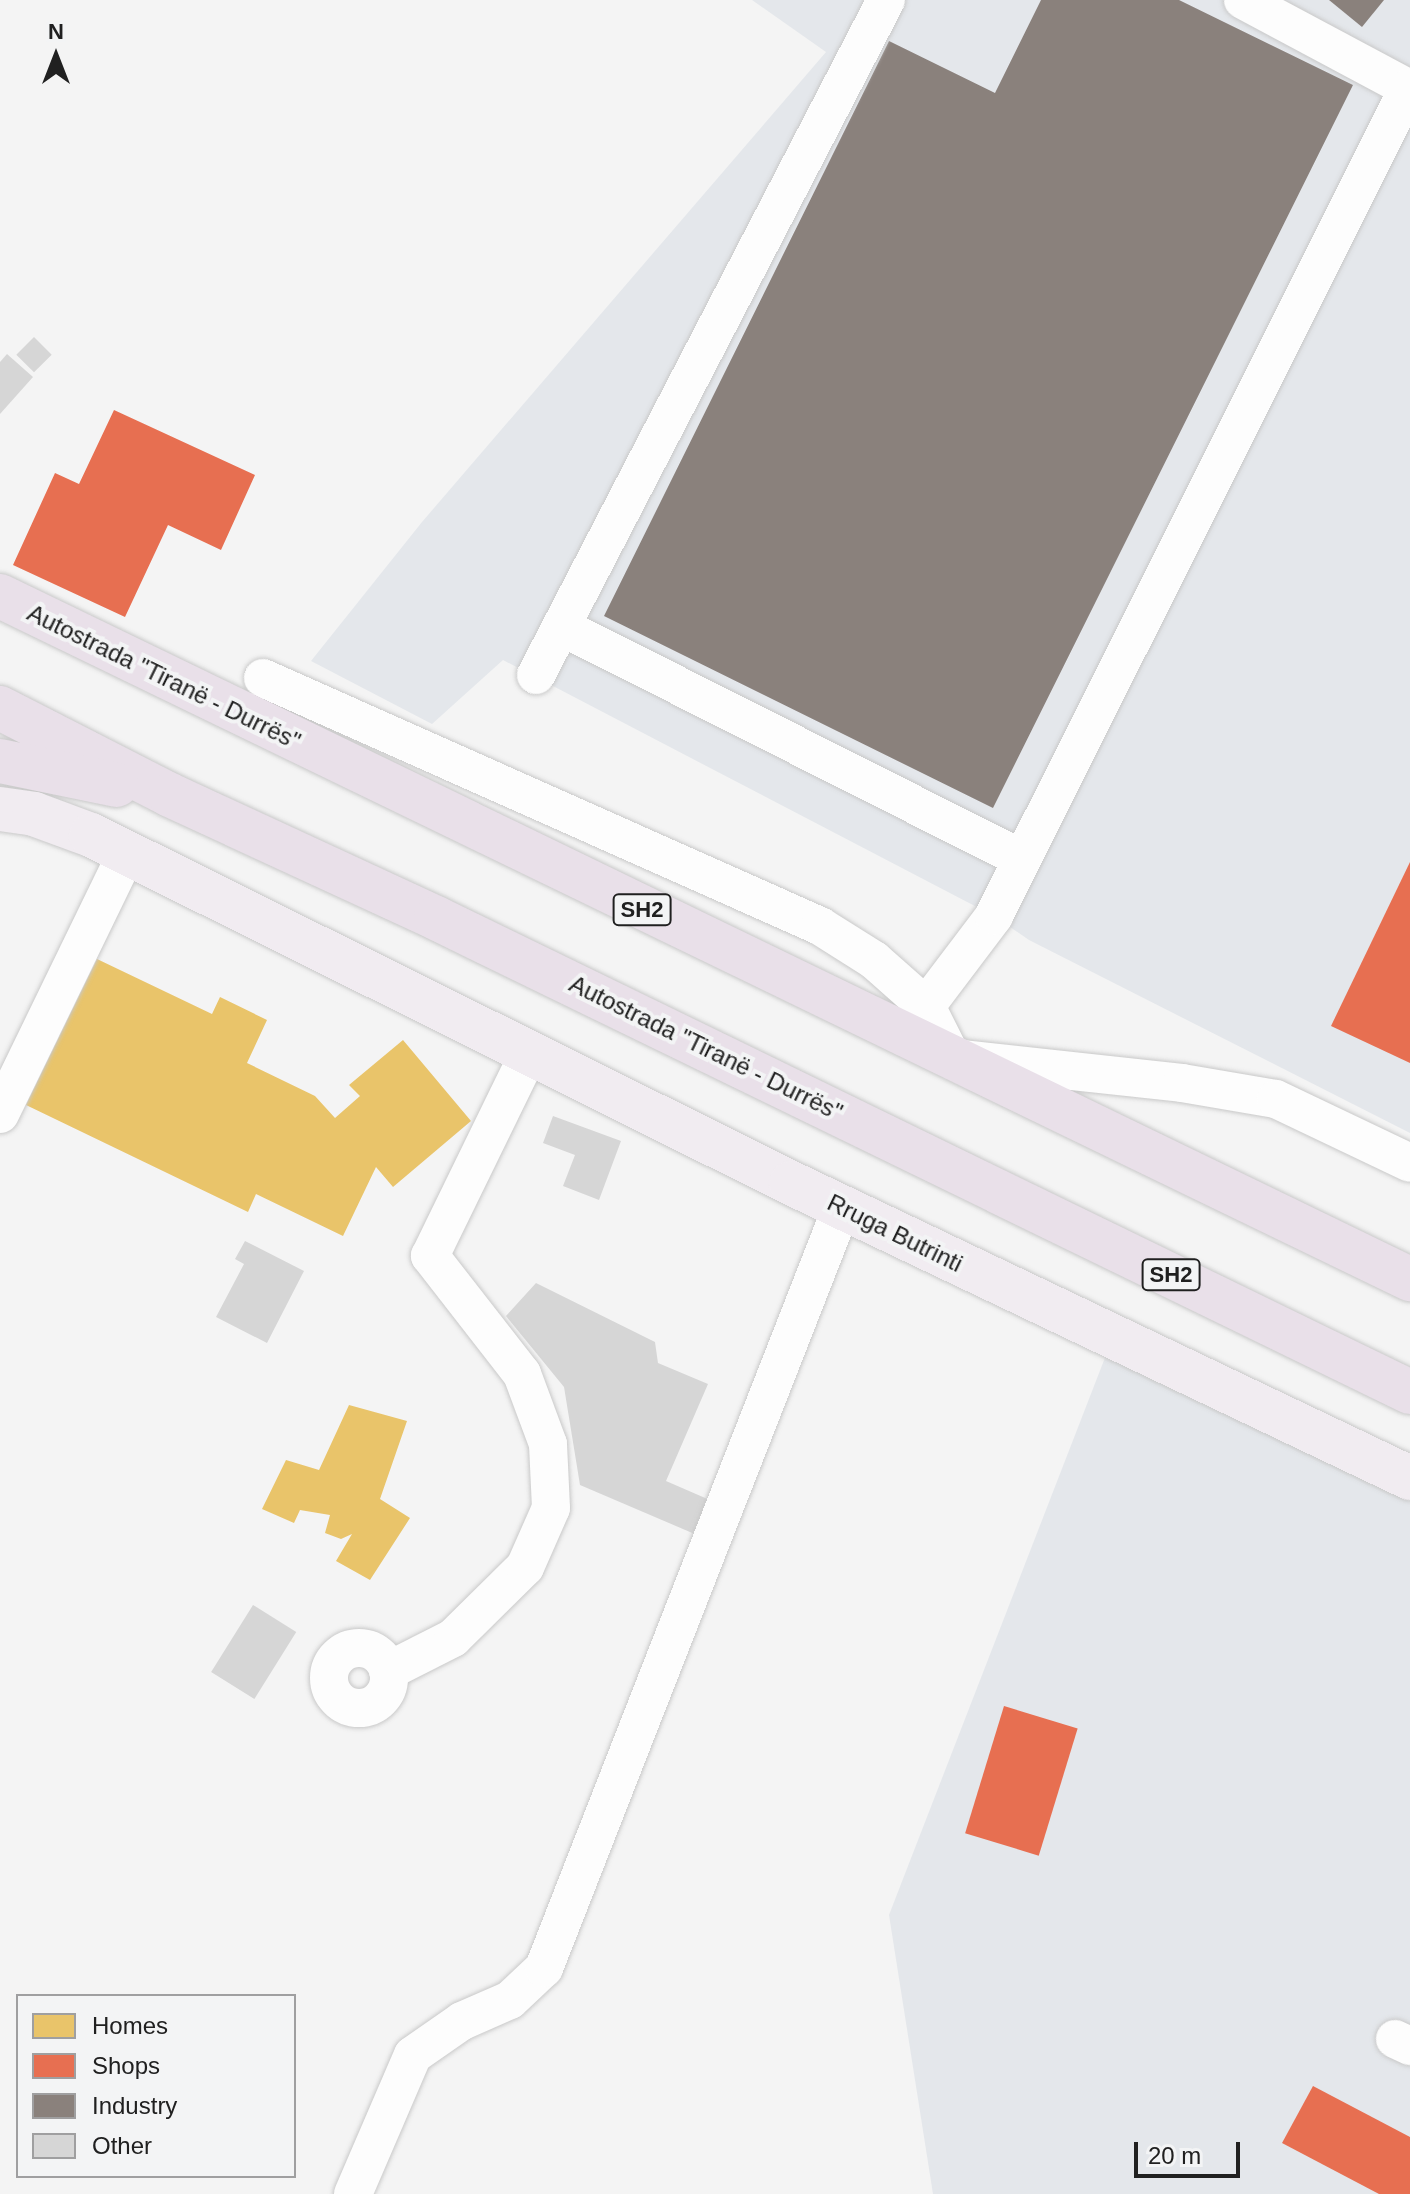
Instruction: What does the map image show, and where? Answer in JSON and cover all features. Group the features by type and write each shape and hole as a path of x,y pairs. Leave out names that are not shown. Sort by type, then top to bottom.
{"highway":[{"name":"Autostrada \"Tiranë - Durrës\"","path":"8,597 332,761 1410,1279"},
{"name":"Autostrada \"Tiranë - Durrës\"","path":"0,708 170,795 436,918 1410,1392"},
{"path":"19,765 170,795"}],"main road":[{"path":"17,812 19,765"},
{"name":"Rruga Butrinti","path":"17,812 127,852 842,1207 1410,1478"}],"lane":[{"path":"536,675 886,0"},
{"path":"926,1006 994,916 1409,88 1243,0"},
{"path":"562,627 1022,859"},
{"path":"263,678 820,926 874,960 926,1006 952,1058 1182,1083 1276,1099 1410,1163"},
{"path":"0,1114 127,852"},
{"path":"388,1671 453,1638 525,1567 551,1508 548,1444 522,1374 430,1256 530,1051"},
{"path":"353,2194 413,2055 462,2021 510,2000 544,1968 842,1207"}],"shaded area":[{"path":"752,0 1410,0 1410,1133 1029,940 994,916 503,660 432,724 311,661 422,522 826,52"},
{"path":"1113,1337 1410,1478 1410,2194 933,2194 889,1915"}],"building: Homes":[{"path":"97,959 212,1014 220,997 267,1020 247,1063 315,1096 335,1118 360,1096 349,1085 403,1040 471,1121 393,1187 376,1167 343,1236 256,1194 248,1212 26,1105"},
{"path":"349,1405 407,1421 380,1499 410,1518 370,1580 336,1561 352,1534 341,1539 325,1533 330,1515 300,1510 294,1523 262,1509 286,1460 319,1470"}],"building: Shops":[{"path":"114,410 255,475 221,550 168,525 125,617 13,565 55,473 79,484"},
{"path":"1410,862 1410,1063 1331,1026"},
{"path":"1004,1706 1078,1729 1039,1856 965,1833"},
{"path":"1313,2086 1410,2137 1410,2194 1379,2194 1282,2143"}],"building: Industry":[{"path":"1041,0 1179,0 1353,85 993,808 604,616 889,41 995,93"},
{"path":"1329,0 1384,0 1362,27"}],"building: Other":[{"path":"34,337 52,355 34,372 16,355"},
{"path":"7,354 33,377 0,414 0,362"},
{"path":"553,1116 621,1141 599,1200 563,1186 575,1155 543,1143"},
{"path":"245,1241 304,1271 267,1343 216,1317 244,1264 235,1259"},
{"path":"536,1283 655,1342 658,1363 708,1384 666,1481 719,1504 704,1538 580,1485 564,1387 506,1316"},
{"path":"253,1605 296,1632 254,1699 211,1672"}]}
